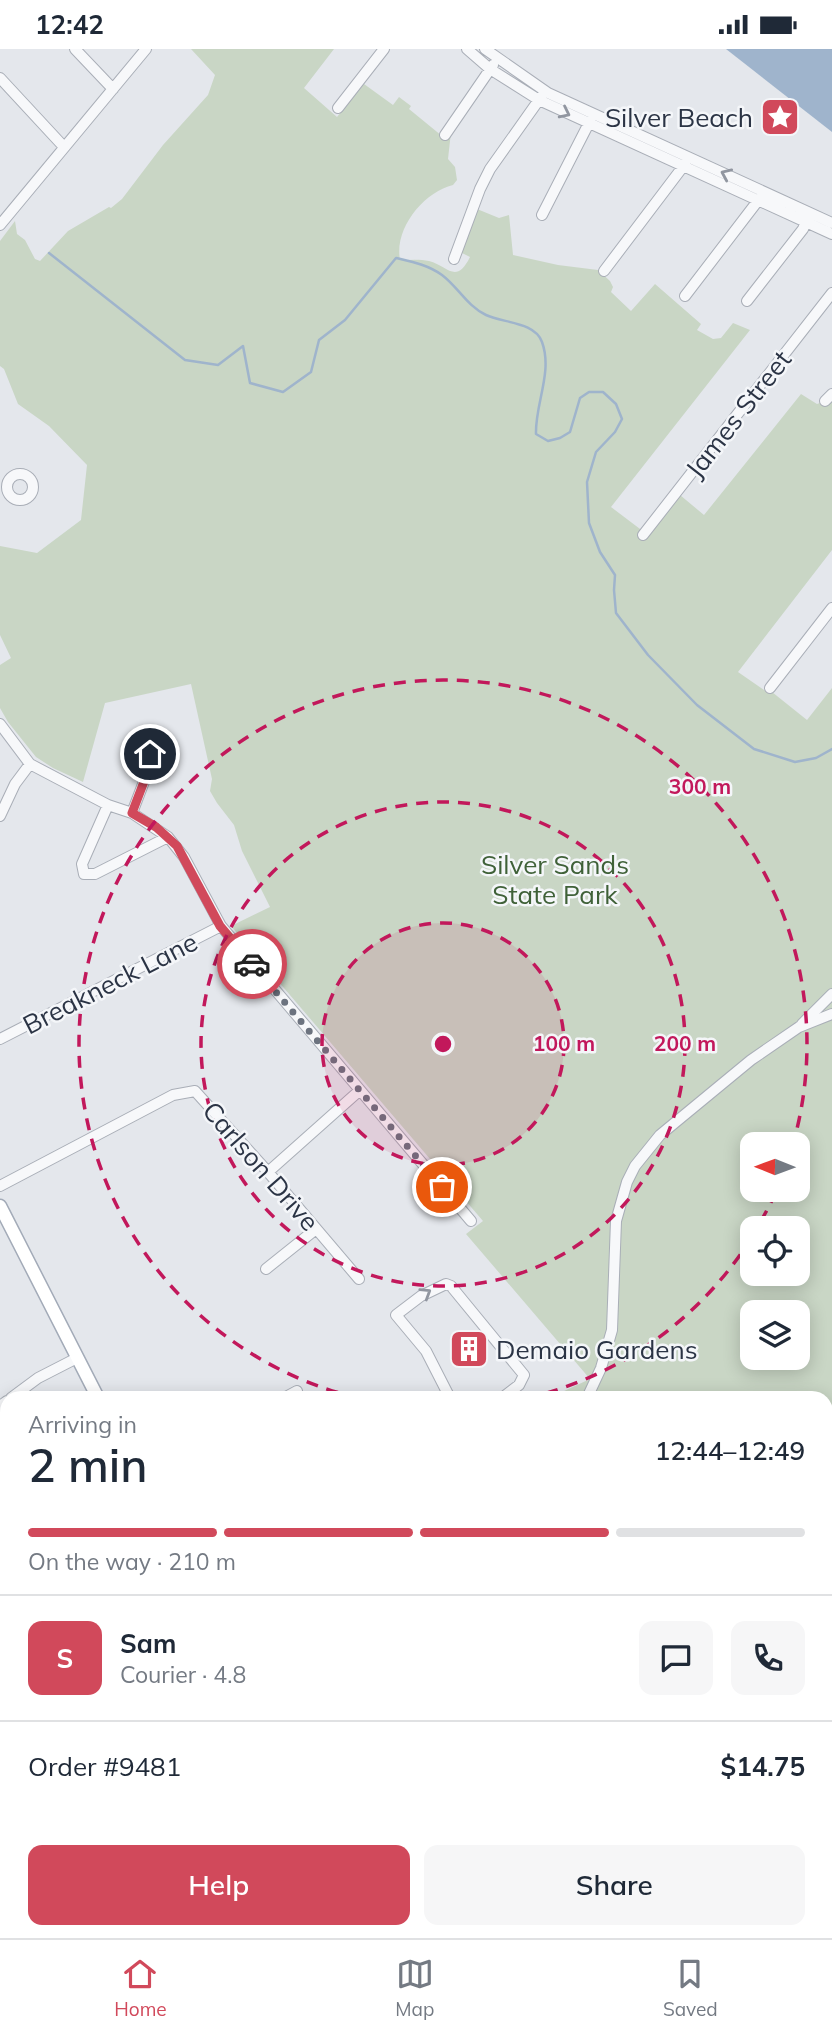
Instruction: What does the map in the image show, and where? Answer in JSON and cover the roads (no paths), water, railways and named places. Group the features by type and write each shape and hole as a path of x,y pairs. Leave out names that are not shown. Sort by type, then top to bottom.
{"main road":[{"path":"0,1206 5,1229 94,1391"}],"street":[{"path":"75,49 113,89"},
{"path":"0,225 146,49"},
{"path":"338,107 384,49"},
{"path":"467,49 490,69 542,96 808,218 832,234"},
{"path":"485,49 542,96"},
{"path":"445,135 497,59"},
{"path":"0,78 64,147"},
{"path":"454,259 490,169 542,96"},
{"path":"542,215 590,119"},
{"path":"604,271 687,163"},
{"path":"685,296 761,196"},
{"path":"808,218 832,223"},
{"path":"747,301 808,218"},
{"name":"James Street","path":"643,535 832,293"},
{"path":"770,688 832,608"},
{"path":"0,724 30,764 108,805 132,813 168,837 184,856 220,926 471,1221"},
{"path":"132,813 145,779 150,754"},
{"path":"0,816 15,784 30,764"},
{"path":"108,805 82,864 84,874 95,874 168,837"},
{"name":"Breakneck Lane","path":"0,1039 220,926"},
{"path":"590,1391 601,1368 612,1330 616,1221 627,1182 635,1166 660,1135 751,1060 799,1027 832,994"},
{"path":"799,1027 832,1014"},
{"name":"Carlson Drive","path":"0,1186 173,1095 195,1091 359,1279"},
{"path":"268,1172 359,1091"},
{"path":"265,1269 316,1229"},
{"path":"446,1391 426,1352 396,1315 421,1296 446,1284 452,1286 524,1375 519,1385 511,1391"},
{"path":"21,1391 38,1378 77,1358"}],"water":[{"path":"726,49 832,49 832,132"}],"waterway":[{"path":"49,253 185,360 218,365 243,346 250,383 283,392 311,372 319,340 345,320 396,258 437,272 473,307 486,315 533,330 542,342 546,365 536,434 548,441 570,432 580,398 589,392 603,392 616,404 622,419 615,432 596,452 587,482 589,523 600,552 615,575 616,613 648,655 697,705 754,749 795,762 816,758 832,749"}],"place":[{"name":"Silver Beach","path":"780,117"},
{"name":"Demaio Gardens","path":"469,1349"}],"park label":[{"name":"Silver Sands State Park","path":"555,878"}]}
